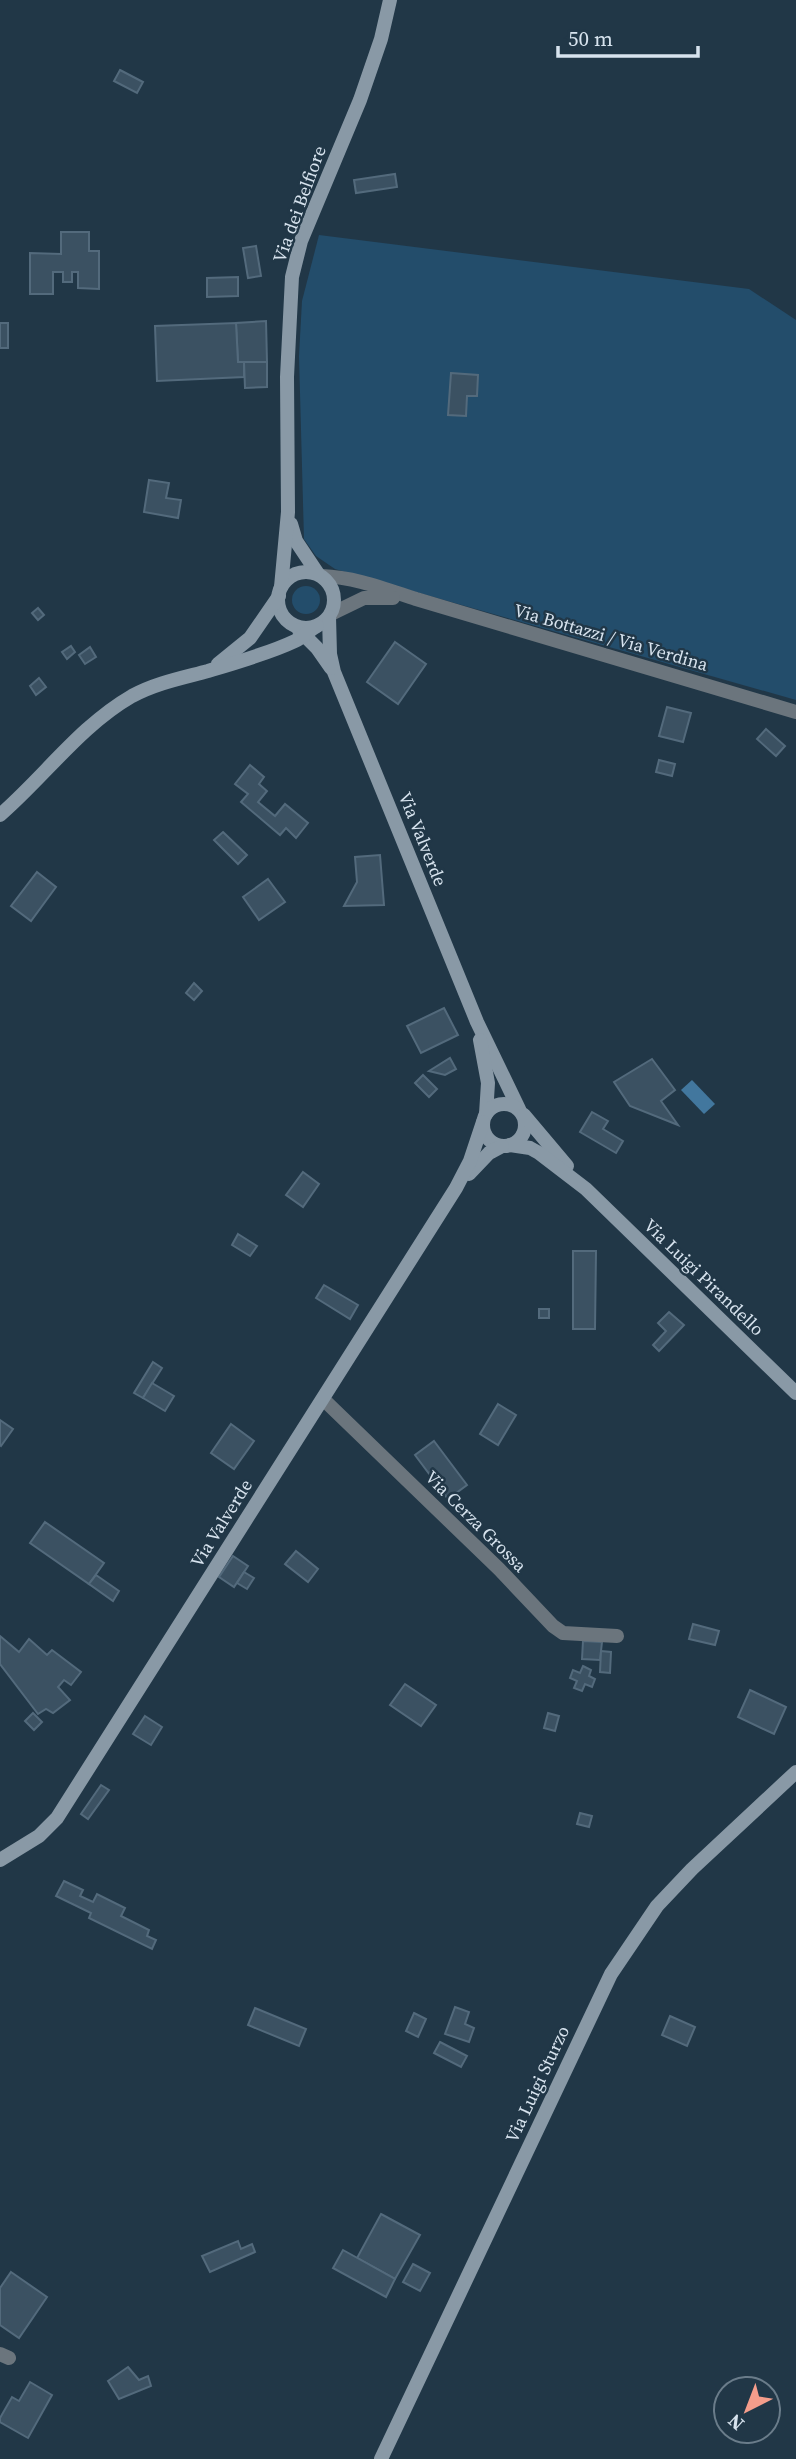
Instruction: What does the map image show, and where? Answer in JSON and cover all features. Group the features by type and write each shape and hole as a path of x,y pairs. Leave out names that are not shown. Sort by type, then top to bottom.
{"street":[{"name":"Via dei Belfiore","path":"288,512 287,377 292,277 301,241 360,100 381,39 390,0"},
{"path":"288,512 296,541 332,589 334,606 326,619 334,672"},
{"path":"288,512 280,591 282,613 287,621 317,648 334,672"},
{"path":"211,670 250,638 288,579 297,573 336,576 372,584 416,599"},
{"path":"0,815 30,789 77,738 102,716 155,684 211,670 296,640 363,598 376,596 416,599"},
{"name":"Via Bottazzi / Via Verdina","path":"416,599 796,712"},
{"path":"287,621 302,627 326,619"},
{"name":"Via Valverde","path":"334,672 477,1022"},
{"path":"456,1188 489,1153 523,1135 525,1119 477,1022"},
{"path":"456,1188 478,1141 489,1100 477,1022"},
{"path":"498,1105 512,1105 586,1189 530,1148 506,1145 488,1138 484,1130 485,1118 498,1105"},
{"name":"Via Valverde","path":"0,1860 39,1836 57,1818 456,1188"},
{"name":"Via Luigi Pirandello","path":"586,1189 796,1393"},
{"name":"Via Cerza Grossa","path":"323,1399 499,1569 553,1626 563,1633 617,1636"},
{"name":"Via Luigi Sturzo","path":"381,2459 611,1974 657,1906 692,1869 796,1772"}],"shaded area":[{"path":"319,235 749,289 796,320 796,700 335,569 316,556 304,539 299,356 302,301"},
{"path":"306,586 316,590 320,600 316,610 306,614 296,610 292,600 296,590"},
{"path":"692,1080 715,1104 704,1114 681,1090"}],"building":[{"path":"120,70 143,82 137,93 114,81"},
{"path":"395,174 397,187 356,193 354,180"},
{"path":"61,232 89,232 89,251 99,251 99,289 78,288 78,272 72,272 72,282 63,282 63,272 53,272 53,294 30,294 30,253 61,254"},
{"path":"256,246 261,276 248,278 243,248"},
{"path":"238,277 238,296 207,297 207,278"},
{"path":"266,321 267,362 238,362 236,323"},
{"path":"0,323 8,323 8,348 0,348"},
{"path":"236,323 238,362 244,362 244,377 157,381 155,326"},
{"path":"244,362 267,362 267,387 245,388"},
{"path":"451,373 478,375 477,396 467,396 466,416 448,415"},
{"path":"149,480 169,483 166,498 181,500 178,518 144,512"},
{"path":"38,608 44,615 38,620 32,613"},
{"path":"395,642 426,664 398,704 367,682"},
{"path":"71,646 75,652 67,659 62,652"},
{"path":"90,647 96,657 85,664 79,655"},
{"path":"39,678 46,687 36,695 30,686"},
{"path":"667,707 691,713 683,742 659,736"},
{"path":"766,729 785,746 776,756 757,739"},
{"path":"659,760 675,764 672,776 656,772"},
{"path":"250,765 264,777 259,784 267,791 258,802 275,816 285,804 308,823 296,838 286,828 280,835 241,802 248,794 235,784"},
{"path":"223,832 247,855 238,864 214,840"},
{"path":"380,855 384,905 344,906 357,882 355,857"},
{"path":"37,872 56,887 31,921 11,906"},
{"path":"268,879 285,902 259,920 243,897"},
{"path":"194,983 202,991 194,1000 186,993"},
{"path":"444,1008 458,1035 421,1053 407,1026"},
{"path":"450,1058 456,1069 445,1075 429,1071"},
{"path":"652,1059 675,1090 661,1101 678,1125 630,1106 614,1082"},
{"path":"423,1075 437,1089 429,1097 415,1083"},
{"path":"592,1112 608,1121 603,1129 623,1141 616,1153 580,1132"},
{"path":"303,1172 319,1184 303,1207 286,1195"},
{"path":"238,1234 257,1246 250,1256 232,1245"},
{"path":"573,1251 596,1251 595,1329 573,1329"},
{"path":"324,1285 358,1305 350,1319 316,1298"},
{"path":"539,1309 549,1309 549,1318 539,1318"},
{"path":"669,1312 684,1325 659,1351 653,1345 666,1331 658,1323"},
{"path":"153,1362 162,1368 143,1398 134,1393"},
{"path":"152,1383 174,1396 165,1411 143,1398"},
{"path":"498,1404 516,1415 498,1445 480,1434"},
{"path":"0,1420 13,1429 1,1446 0,1445"},
{"path":"231,1424 254,1441 234,1469 211,1453"},
{"path":"434,1441 467,1485 448,1499 415,1455"},
{"path":"45,1522 104,1563 89,1584 30,1543"},
{"path":"296,1551 318,1569 308,1582 285,1564"},
{"path":"233,1556 248,1566 234,1587 219,1577"},
{"path":"244,1572 254,1578 247,1589 237,1583"},
{"path":"96,1575 119,1591 113,1601 89,1584"},
{"path":"693,1624 719,1631 715,1645 689,1639"},
{"path":"0,1636 19,1652 29,1639 47,1655 52,1650 81,1672 71,1685 64,1680 58,1687 70,1700 53,1713 46,1709 38,1714 0,1664"},
{"path":"583,1641 602,1642 600,1660 582,1659"},
{"path":"601,1651 611,1652 610,1673 600,1672"},
{"path":"583,1666 591,1670 589,1676 595,1679 592,1687 585,1684 582,1691 574,1688 577,1681 570,1678 573,1670 580,1673"},
{"path":"405,1684 436,1705 421,1726 390,1705"},
{"path":"750,1690 786,1707 774,1734 738,1717"},
{"path":"33,1713 42,1722 34,1730 25,1721"},
{"path":"548,1713 559,1716 555,1731 544,1728"},
{"path":"145,1716 162,1727 151,1745 133,1734"},
{"path":"101,1785 109,1790 88,1819 81,1814"},
{"path":"580,1813 592,1816 589,1827 577,1824"},
{"path":"64,1881 83,1890 80,1896 93,1902 97,1894 125,1908 121,1916 149,1930 147,1936 156,1940 152,1949 89,1918 91,1913 56,1896"},
{"path":"455,2007 469,2012 465,2024 474,2028 469,2042 445,2034"},
{"path":"255,2008 306,2029 299,2046 248,2025"},
{"path":"414,2013 426,2019 418,2037 406,2031"},
{"path":"670,2016 695,2027 687,2046 662,2035"},
{"path":"440,2042 467,2056 461,2067 434,2053"},
{"path":"381,2214 420,2235 395,2279 357,2258"},
{"path":"238,2241 241,2249 252,2244 255,2252 210,2272 202,2256"},
{"path":"343,2250 395,2279 386,2297 333,2268"},
{"path":"413,2264 430,2273 420,2291 403,2282"},
{"path":"11,2272 47,2297 19,2338 0,2325 0,2288"},
{"path":"128,2367 139,2380 148,2376 151,2386 119,2399 108,2381"},
{"path":"30,2382 52,2395 28,2438 0,2422 0,2418 12,2397 19,2401"}]}
